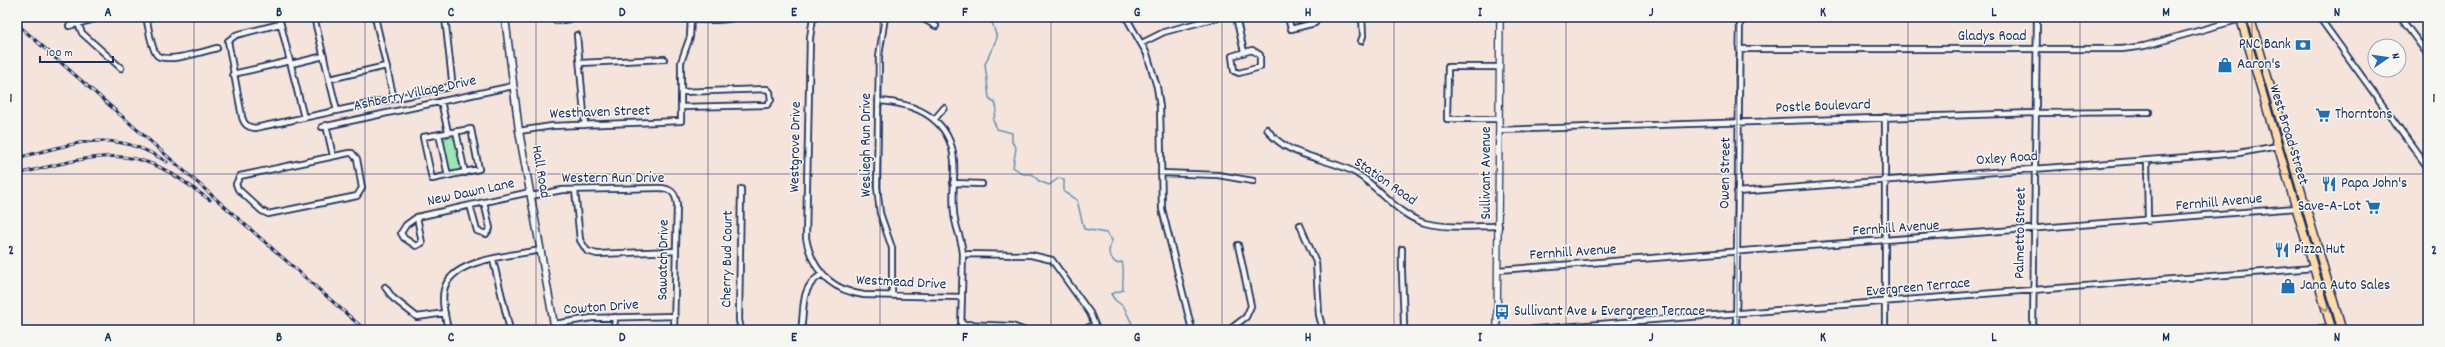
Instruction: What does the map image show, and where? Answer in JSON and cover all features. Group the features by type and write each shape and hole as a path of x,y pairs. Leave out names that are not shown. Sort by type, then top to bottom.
{"main road":[{"name":"Hall Road","path":"505,17 519,131 554,327"},
{"name":"West Broad Street","path":"2240,18 2332,329"},
{"name":"West Broad Street","path":"2250,19 2342,330"},
{"path":"2259,82 2266,92 2284,146 2289,150"},
{"path":"2296,208 2304,219 2319,267 2325,274"}],"street":[{"path":"75,17 82,33 120,68"},
{"path":"69,26 103,17"},
{"path":"146,17 156,53 160,57 174,58 216,48"},
{"path":"279,17 304,118"},
{"path":"314,17 337,111"},
{"path":"375,17 394,99"},
{"path":"280,24 231,37 227,47 242,117 244,123 249,127 255,128 445,88 452,84 445,17"},
{"path":"553,17 556,21 569,19 569,17"},
{"path":"681,92 767,89 770,92 771,100 767,105 682,107 681,92 681,62 690,37 691,18 715,18 725,21 735,17"},
{"name":"Westgrove Drive","path":"813,17 810,38 806,238 811,258 821,275"},
{"name":"Wesliegh Run Drive","path":"886,17 880,39 878,101 878,200 892,248 892,296"},
{"path":"920,17 936,26"},
{"path":"1126,17 1142,43 1154,75 1160,108 1162,210 1192,330"},
{"path":"1142,43 1164,32 1219,17"},
{"path":"1236,17 1244,52"},
{"path":"1288,17 1291,29 1315,23 1314,17"},
{"path":"1361,41 1364,36 1362,17"},
{"name":"Sullivant Avenue","path":"1497,330 1500,17"},
{"name":"Owen Street","path":"1736,330 1740,17"},
{"name":"Palmetto Street","path":"2033,330 2033,230 2037,17"},
{"path":"2240,18 2250,19 2265,17"},
{"path":"2319,17 2428,168"},
{"path":"2400,17 2428,55"},
{"name":"Gladys Road","path":"1739,49 2036,49 2138,47 2240,18"},
{"path":"576,36 580,63 585,125"},
{"path":"1252,50 1258,53 1261,64 1258,69 1236,73 1232,68 1231,59 1234,54 1244,52 1252,50"},
{"path":"234,74 324,56"},
{"path":"580,63 664,59"},
{"path":"330,79 386,66"},
{"path":"1499,67 1448,67 1447,119 1499,119"},
{"name":"Ashberry Village Drive","path":"333,156 324,126 513,86"},
{"path":"441,101 448,132"},
{"path":"878,101 902,103 914,106 934,120 948,138 951,148 954,213 962,242 963,254 961,330"},
{"name":"Westhaven Street","path":"519,131 539,127 681,121 682,107"},
{"path":"934,120 944,108"},
{"name":"Postle Boulevard","path":"1499,130 1885,117 2149,112"},
{"path":"1885,117 1885,330"},
{"path":"469,128 472,130 479,168 448,176 431,178 423,138 448,132 469,128"},
{"name":"Station Road","path":"1267,129 1277,140 1300,152 1355,173 1400,209 1424,222 1440,225 1498,226"},
{"path":"456,131 464,172"},
{"path":"439,134 448,176"},
{"name":"Oxley Road","path":"1737,192 2147,161 2239,153 2278,146"},
{"path":"349,153 355,156 362,188 360,194 268,214 262,212 236,184 240,176 333,156 349,153"},
{"path":"2147,161 2148,221"},
{"path":"1161,173 1218,175 1253,182"},
{"path":"953,184 982,184"},
{"name":"Western Run Drive","path":"530,194 575,190 660,188 672,191"},
{"name":"Cherry Bud Court","path":"741,188 741,330"},
{"path":"575,190 580,240 587,251 597,254 676,252"},
{"name":"Sawatch Drive","path":"672,191 676,198 677,205 674,330"},
{"name":"New Dawn Lane","path":"417,217 422,243 421,246 416,246 404,238 401,233 406,225 417,217 484,202 530,194"},
{"path":"470,205 477,231 486,234 490,228 484,202"},
{"name":"Fernhill Avenue","path":"1498,270 2033,230 2296,208"},
{"path":"1300,225 1316,262 1319,315 1323,330"},
{"path":"1229,330 1246,317 1251,306 1238,245"},
{"path":"1402,249 1404,330"},
{"path":"448,330 443,292 452,274 462,267 540,250"},
{"path":"963,254 1031,255 1052,260 1064,276 1096,327 1082,330"},
{"path":"493,260 510,330"},
{"name":"Evergreen Terrace","path":"1524,330 2314,268"},
{"path":"801,330 806,290 812,281 821,275"},
{"name":"Westmead Drive","path":"821,275 840,289 850,293 892,296 962,297"},
{"path":"385,288 393,298 417,317 445,313"},
{"name":"Cowton Drive","path":"554,327 592,318 674,316"},
{"path":"614,330 615,317"},
{"path":"961,324 1012,326 1023,330"},
{"path":"2312,330 2332,329"}],"green space":[{"path":"450,136 458,146 461,161 460,169 455,171 450,169 444,150 445,139"}],"waterway":[{"path":"992,17 997,38 985,64 989,98 995,103 997,108 993,120 997,129 1012,133 1012,142 1016,148 1013,167 1023,174 1032,174 1039,181 1049,185 1059,178 1064,180 1064,192 1077,200 1084,229 1106,233 1112,240 1109,253 1111,258 1116,263 1122,262 1123,290 1111,294 1115,300 1124,307 1135,330"}],"railway":[{"path":"17,24 365,330"},
{"path":"17,158 75,144 93,141 111,141 129,144 147,151 167,162"},
{"path":"17,174 85,159 102,157 136,159 167,171 210,200"}],"place":[{"name":"PNC Bank","path":"2303,45"},
{"name":"Aaron's","path":"2225,65"},
{"name":"Thorntons","path":"2323,115"},
{"name":"Papa John's","path":"2329,184"},
{"name":"Save-A-Lot","path":"2373,207"},
{"name":"Pizza Hut","path":"2282,250"},
{"name":"Jana Auto Sales","path":"2288,286"},
{"name":"Sullivant Ave & Evergreen Terrace","path":"1502,312"}]}
